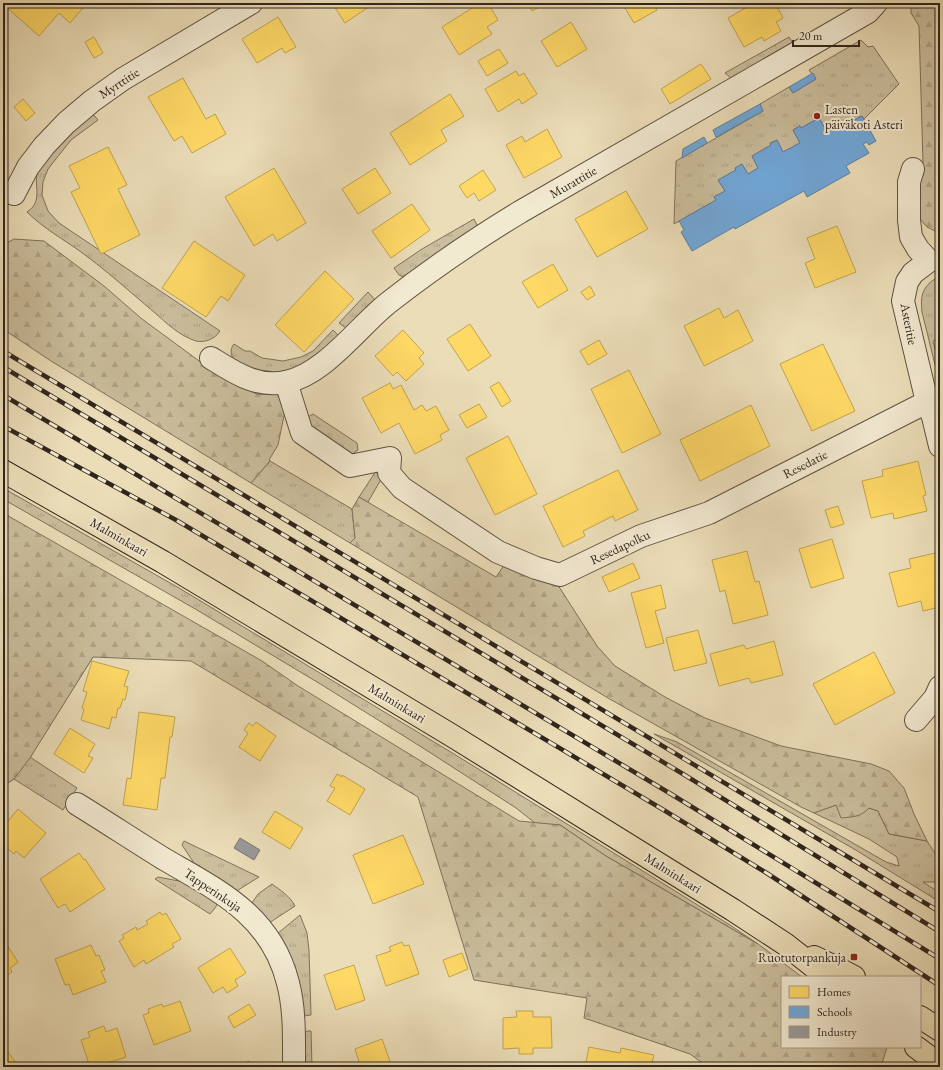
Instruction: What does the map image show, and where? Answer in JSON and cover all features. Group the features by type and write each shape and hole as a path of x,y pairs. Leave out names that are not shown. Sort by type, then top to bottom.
{"main road":[{"name":"Malminkaari","path":"3,471 170,566 451,735 733,910 785,944 826,976"},
{"name":"Malminkaari","path":"785,944 852,976"},
{"path":"921,1018 940,1030"},
{"path":"917,1048 940,1065"}],"street":[{"name":"Myrttitie","path":"14,194 28,167 44,146 66,123 92,101 123,80 252,3"},
{"name":"Murattitie","path":"211,358 239,376 254,382 269,384 286,382 299,378 312,371 325,361 387,304 464,247 520,212 868,12 876,3"},
{"name":"Asteritie","path":"913,169 909,182 909,220 912,237 918,249 935,258 913,273 907,282 903,301 927,402 933,417 940,446"},
{"name":"Resedapolku","path":"286,382 302,433 350,466 390,458 389,473 402,488 498,552 536,568 560,575 641,536 681,521"},
{"name":"Resedatie","path":"681,521 709,513 927,402"},
{"path":"916,720 935,698 940,687"},
{"name":"Tapperinkuja","path":"77,804 238,904 266,934 277,952 288,983 292,1006 294,1067"}],"green space":[{"path":"911,3 940,3 940,232 927,227 920,219 915,176 923,163 919,26 911,13"},
{"path":"789,37 793,43 732,79 725,73"},
{"path":"861,40 868,47 873,46 899,84 864,119 862,116 841,127 838,123 826,130 819,118 801,128 799,127 793,130 800,143 783,152 777,140 770,143 771,145 752,156 758,168 748,174 742,164 735,168 736,170 718,180 725,191 714,197 716,200 674,224 676,161 763,111 760,104 789,87 793,93 816,79 809,70"},
{"path":"92,113 98,120 71,140 48,169 43,182 42,195 48,211 59,223 220,331 213,338 206,341 196,341 179,333 100,266 46,228 27,212 36,202 36,177 40,164"},
{"path":"474,219 478,227 406,278 399,275 394,268 422,249"},
{"path":"14,239 44,241 104,286 142,319 221,377 257,394 282,394 285,411 278,445 269,460 270,461 251,483 51,361 3,329 3,245"},
{"path":"940,276 940,338 933,341 940,369 940,385 922,312 922,295 926,287 934,279"},
{"path":"368,292 377,302 346,328 339,323"},
{"path":"333,330 338,335 322,350 304,363 285,372 274,374 256,371 236,363 231,354 234,344 245,351 250,351 262,358 283,361 301,357 313,351"},
{"path":"313,414 357,443 358,450 352,454 310,428 308,417"},
{"path":"270,461 352,509 355,538 350,543 251,483"},
{"path":"376,471 383,476 368,502 359,497"},
{"path":"3,488 179,588 454,754 730,925 758,944 606,856 560,825 535,823 516,808 322,685 197,610 3,499"},
{"path":"359,497 496,577 507,561 554,579 597,646 615,666 665,697 705,718 781,746 871,764 889,771 904,788 927,841 889,834 878,811 869,808 860,815 841,818 836,805 814,813 801,807 608,698 350,543 355,538 352,509"},
{"path":"3,513 262,661 298,686 519,821 560,825 606,856 758,944 801,976 781,976 781,1048 887,1048 881,1067 708,1067 690,1054 584,1018 587,998 474,980 418,797 191,661 93,657 30,758 14,779 3,786"},
{"path":"3,652 93,657 30,757 77,788 63,810 14,779 3,786"},
{"path":"654,734 677,742 886,862 899,866 897,857 869,839 814,813 836,805 869,808 878,811 889,834 927,841 940,861 940,882 923,882 940,893 940,902 854,849"},
{"path":"184,841 259,877 235,892 196,866 182,845"},
{"path":"158,877 184,882 218,903 210,914 155,879"},
{"path":"272,884 288,896 295,906 269,923 252,903 258,894"},
{"path":"300,915 307,933 309,950 311,1015 304,1016 277,934"},
{"path":"307,1031 311,1031 312,1067 304,1067 303,1035"}],"building: Homes":[{"path":"5,3 87,3 70,23 59,13 39,36 4,5"},
{"path":"332,3 373,3 373,4 345,23"},
{"path":"480,3 488,3 498,20 487,27 492,34 459,55 442,27"},
{"path":"527,3 546,3 532,11"},
{"path":"622,3 659,3 654,6 657,10 634,23"},
{"path":"754,3 775,3 783,18 776,22 781,31 764,41 762,37 744,47 728,18"},
{"path":"278,17 296,47 285,53 282,48 257,63 242,39"},
{"path":"571,22 587,49 557,67 541,41"},
{"path":"94,37 103,53 94,58 85,42"},
{"path":"499,49 508,63 487,76 478,61"},
{"path":"701,64 711,79 670,104 661,89"},
{"path":"516,71 519,76 524,73 537,94 522,104 519,99 498,112 485,89"},
{"path":"183,78 206,119 215,114 226,134 192,153 182,136 174,141 148,97"},
{"path":"450,94 464,116 441,130 447,141 410,165 390,133"},
{"path":"23,99 35,113 26,121 14,107"},
{"path":"547,129 562,157 524,178 506,145 522,136 525,142"},
{"path":"108,147 127,185 118,189 140,235 101,254 71,192 80,188 69,166"},
{"path":"274,168 306,223 277,241 273,234 254,246 225,197"},
{"path":"375,168 391,193 358,214 342,189"},
{"path":"483,170 496,190 479,201 474,193 467,198 459,186"},
{"path":"626,191 648,229 597,257 575,219"},
{"path":"412,204 430,230 391,258 372,231"},
{"path":"837,226 856,272 815,288 805,263 815,259 807,238"},
{"path":"194,241 245,275 228,301 221,296 206,317 162,288"},
{"path":"553,264 568,290 538,308 522,282"},
{"path":"325,271 354,299 304,352 275,325"},
{"path":"590,286 595,295 587,300 581,292"},
{"path":"719,308 724,318 738,310 753,341 704,366 684,326"},
{"path":"470,324 491,356 468,371 447,339"},
{"path":"403,330 424,353 419,358 424,364 406,381 397,372 393,376 375,356"},
{"path":"599,340 607,354 588,365 580,351"},
{"path":"823,344 855,411 812,431 780,364"},
{"path":"629,370 661,434 622,453 591,389"},
{"path":"499,382 511,401 502,407 490,387"},
{"path":"390,383 393,389 401,385 414,410 422,405 426,411 436,406 449,430 440,435 442,440 415,454 399,423 381,433 362,398"},
{"path":"479,404 487,417 467,428 459,415"},
{"path":"751,405 770,446 700,481 680,440"},
{"path":"508,436 537,494 495,515 466,458"},
{"path":"918,461 926,495 923,496 927,511 894,519 893,513 871,518 862,481 883,476 882,470"},
{"path":"618,470 638,510 615,521 613,516 583,531 585,536 563,547 543,506"},
{"path":"838,506 844,524 831,528 825,510"},
{"path":"832,539 844,578 811,588 799,549"},
{"path":"747,551 755,582 759,581 768,615 733,624 725,590 720,592 712,560"},
{"path":"940,552 940,607 923,611 921,601 898,607 889,573 911,568 909,559"},
{"path":"633,563 640,578 609,592 602,577"},
{"path":"661,585 666,608 655,611 664,643 646,648 631,593"},
{"path":"698,630 707,663 674,671 666,638"},
{"path":"774,641 783,675 751,683 749,678 719,686 710,654 744,645 746,649"},
{"path":"874,652 895,693 835,725 813,684"},
{"path":"92,661 129,671 124,686 128,687 125,700 123,699 120,708 118,708 116,718 112,717 109,729 81,720 84,709 82,708 87,692 83,691"},
{"path":"139,712 175,717 172,737 170,737 165,778 161,778 157,810 123,805 127,778 131,779"},
{"path":"256,722 276,736 260,761 239,747 248,733 244,730 249,723 253,726"},
{"path":"70,728 95,744 88,756 93,758 84,773 54,754"},
{"path":"337,774 342,777 342,775 365,789 350,815 327,801 335,788 330,786"},
{"path":"18,809 46,833 24,858 16,851 14,854 3,845 6,842 3,839 3,827"},
{"path":"275,811 303,828 290,849 262,832"},
{"path":"403,835 424,884 373,904 353,855"},
{"path":"79,853 84,860 85,859 105,889 70,912 65,904 58,908 40,879"},
{"path":"160,912 162,915 166,913 181,939 172,944 174,947 146,964 144,960 134,967 119,941 124,938 122,935 136,927 137,930 148,924 146,921"},
{"path":"3,939 18,962 10,968 12,972 3,978"},
{"path":"402,942 404,946 409,945 419,974 386,986 376,956 391,951 389,947"},
{"path":"91,945 96,956 99,955 105,970 101,971 106,982 73,995 69,984 65,985 55,959"},
{"path":"230,948 246,973 235,980 238,986 227,993 223,987 213,993 198,968"},
{"path":"462,953 468,969 449,977 443,960"},
{"path":"354,965 365,1000 336,1010 324,975"},
{"path":"180,1001 191,1031 154,1045 143,1015 149,1013 148,1009 162,1004 163,1007"},
{"path":"249,1004 256,1015 234,1028 228,1017"},
{"path":"516,1011 533,1011 533,1017 551,1017 552,1048 533,1048 533,1054 519,1054 519,1048 503,1049 503,1018 517,1017"},
{"path":"104,1026 106,1032 117,1028 126,1057 95,1067 90,1067 81,1040 90,1037 88,1032"},
{"path":"382,1039 392,1067 354,1067 360,1065 355,1049"},
{"path":"589,1047 620,1053 621,1048 654,1055 651,1067 585,1067"},
{"path":"5,1048 19,1067 3,1067 3,1050"},
{"path":"249,1061 251,1067 234,1067"}],"building: Schools":[{"path":"813,73 816,79 793,93 789,87"},
{"path":"760,104 763,111 716,137 713,130"},
{"path":"862,116 876,141 869,145 867,142 863,144 869,153 846,166 850,173 807,197 804,191 735,229 734,227 692,251 681,232 684,230 679,221 716,200 714,197 725,191 718,180 736,170 735,168 742,164 748,174 758,168 752,156 777,140 783,152 800,143 793,130 800,126 801,128 819,118 826,130 838,123 841,127"},
{"path":"704,137 707,143 682,158 683,149"}],"building: Industry":[{"path":"240,838 260,850 254,860 234,848"}],"railway":[{"path":"3,351 940,912"},
{"path":"3,367 683,774 940,932"},
{"path":"3,395 671,794 940,959"},
{"path":"3,426 176,520 662,809 765,872 940,986"}],"place":[{"name":"Lasten päiväkoti Asteri","path":"817,116"},
{"name":"Ruotutorpankuja","path":"854,957"}]}
